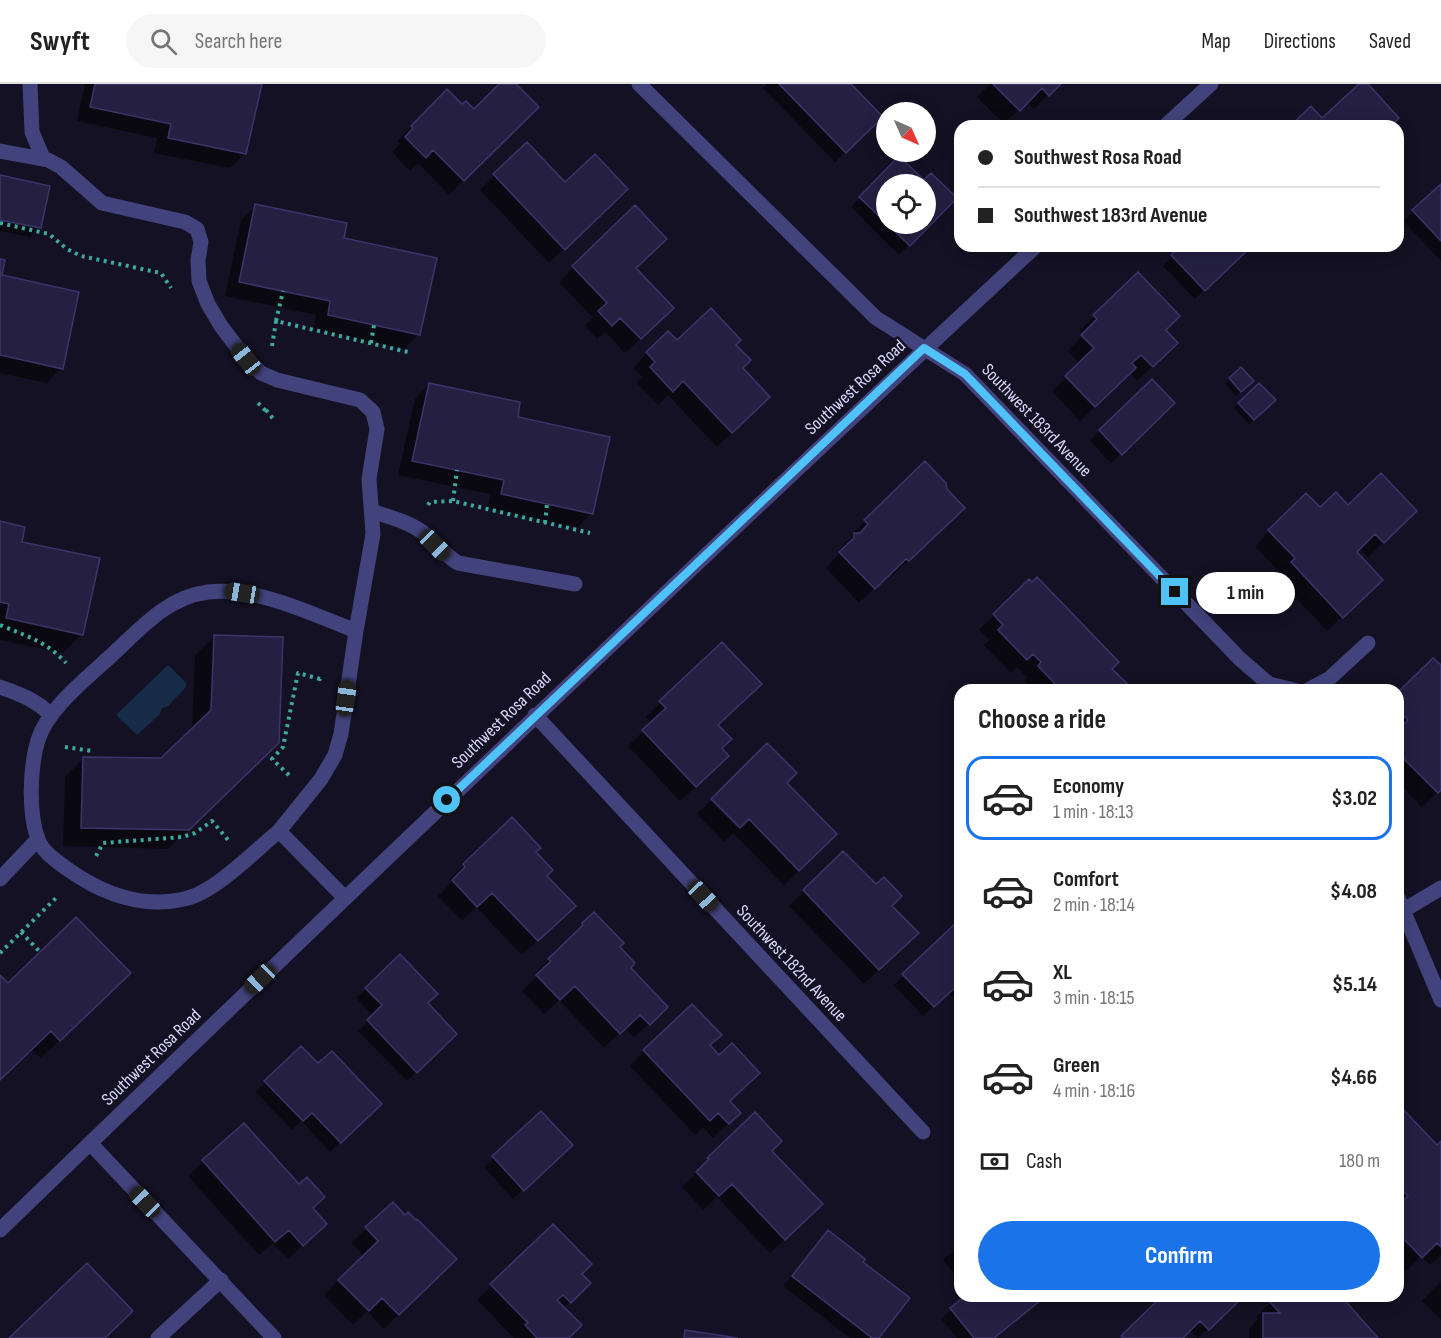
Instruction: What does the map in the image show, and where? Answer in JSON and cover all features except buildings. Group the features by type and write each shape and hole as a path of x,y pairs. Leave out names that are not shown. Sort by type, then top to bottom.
{"street":[{"path":"30,84 32,132 43,158"},
{"name":"Southwest 183rd Avenue","path":"639,84 876,318 965,374 1240,659 1269,684"},
{"path":"1171,120 1210,84"},
{"path":"0,151 43,158 61,167 102,203 185,222 197,229 201,242 198,260 199,281 208,304 221,326 246,359 277,381 360,400 374,412 377,429 369,479 373,534 341,734 335,755 321,779 279,831 213,886 190,897 168,902 145,902 121,898 91,885 51,856 38,839 32,790 33,763 38,739 51,715 156,614 188,597 208,592 229,591 255,595 356,631"},
{"name":"Southwest Rosa Road","path":"0,1230 535,715 924,348 1029,252"},
{"path":"372,511 413,526 446,556 458,563 575,584"},
{"path":"1319,684 1330,678 1368,643"},
{"path":"0,687 27,696 41,704 51,715"},
{"name":"Southwest 182nd Avenue","path":"535,715 923,1132"},
{"path":"279,831 345,898"},
{"path":"0,879 38,839"},
{"path":"1404,903 1441,888"},
{"path":"1404,911 1441,1000"},
{"path":"90,1143 274,1338"},
{"path":"158,1338 221,1280"}],"path":[{"path":"0,223 50,234 67,249 81,256 161,273 172,289"},
{"path":"266,411 267,376 283,291"},
{"path":"276,321 412,353"},
{"path":"371,344 374,325"},
{"path":"251,396 275,421"},
{"path":"453,501 457,470"},
{"path":"413,526 430,502 453,501 590,533"},
{"path":"545,522 547,504"},
{"path":"0,625 54,649 83,683"},
{"path":"309,794 273,759 283,747 298,673 320,678 324,668"},
{"path":"59,755 66,739"},
{"path":"62,746 92,751"},
{"path":"94,860 103,843 182,837 195,833 213,821 244,860"},
{"path":"0,953 77,875"},
{"path":"21,932 40,952"}],"water":[{"path":"168,665 186,683 186,687 137,735 117,714"}],"route":[{"path":"447,800 924,348 965,374 1175,592"}]}
